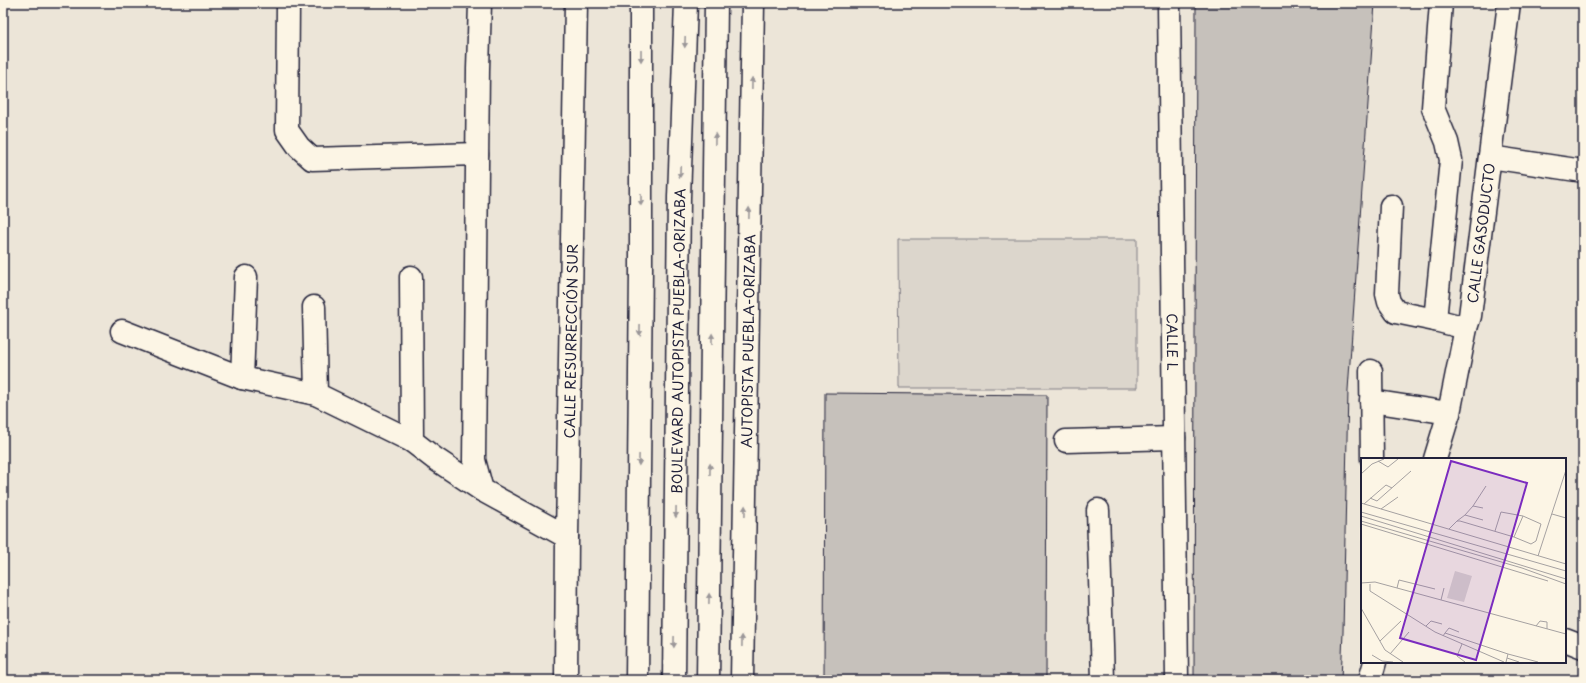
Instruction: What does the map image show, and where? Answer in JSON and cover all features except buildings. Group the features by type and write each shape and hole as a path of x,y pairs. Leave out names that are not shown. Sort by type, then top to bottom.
{"main road":[{"path":"288,3 287,130 299,147 312,160 478,154"},
{"path":"480,3 474,460 482,490"},
{"name":"CALLE RESURRECCIÓN SUR","path":"566,680 576,3"},
{"path":"637,680 641,269 641,3"},
{"name":"BOULEVARD AUTOPISTA PUEBLA-ORIZABA","path":"674,680 679,197 686,3"},
{"path":"708,680 716,3"},
{"name":"AUTOPISTA PUEBLA-ORIZABA","path":"742,680 753,3"},
{"name":"CALLE L","path":"1168,3 1178,680"},
{"path":"1435,320 1451,160 1447,142 1433,108 1441,3"},
{"name":"CALLE GASODUCTO","path":"1435,458 1449,413 1466,328 1470,316 1509,3"},
{"path":"1490,157 1583,171"},
{"path":"1391,206 1387,294 1389,302 1396,312 1466,328"},
{"path":"242,378 246,277"},
{"path":"411,277 412,441"},
{"path":"314,307 316,394"},
{"path":"122,331 242,378 316,394 412,441 434,458 482,490 567,537"},
{"path":"1371,371 1372,458"},
{"path":"1372,401 1449,413"},
{"path":"1066,440 1174,438"},
{"path":"1098,510 1104,680"},
{"path":"1566,640 1583,647"},
{"path":"1370,680 1375,663"}],"shaded area":[{"path":"3,3 1583,3 1583,680 3,680"},
{"path":"898,239 1137,239 1137,388 899,388"}]}
